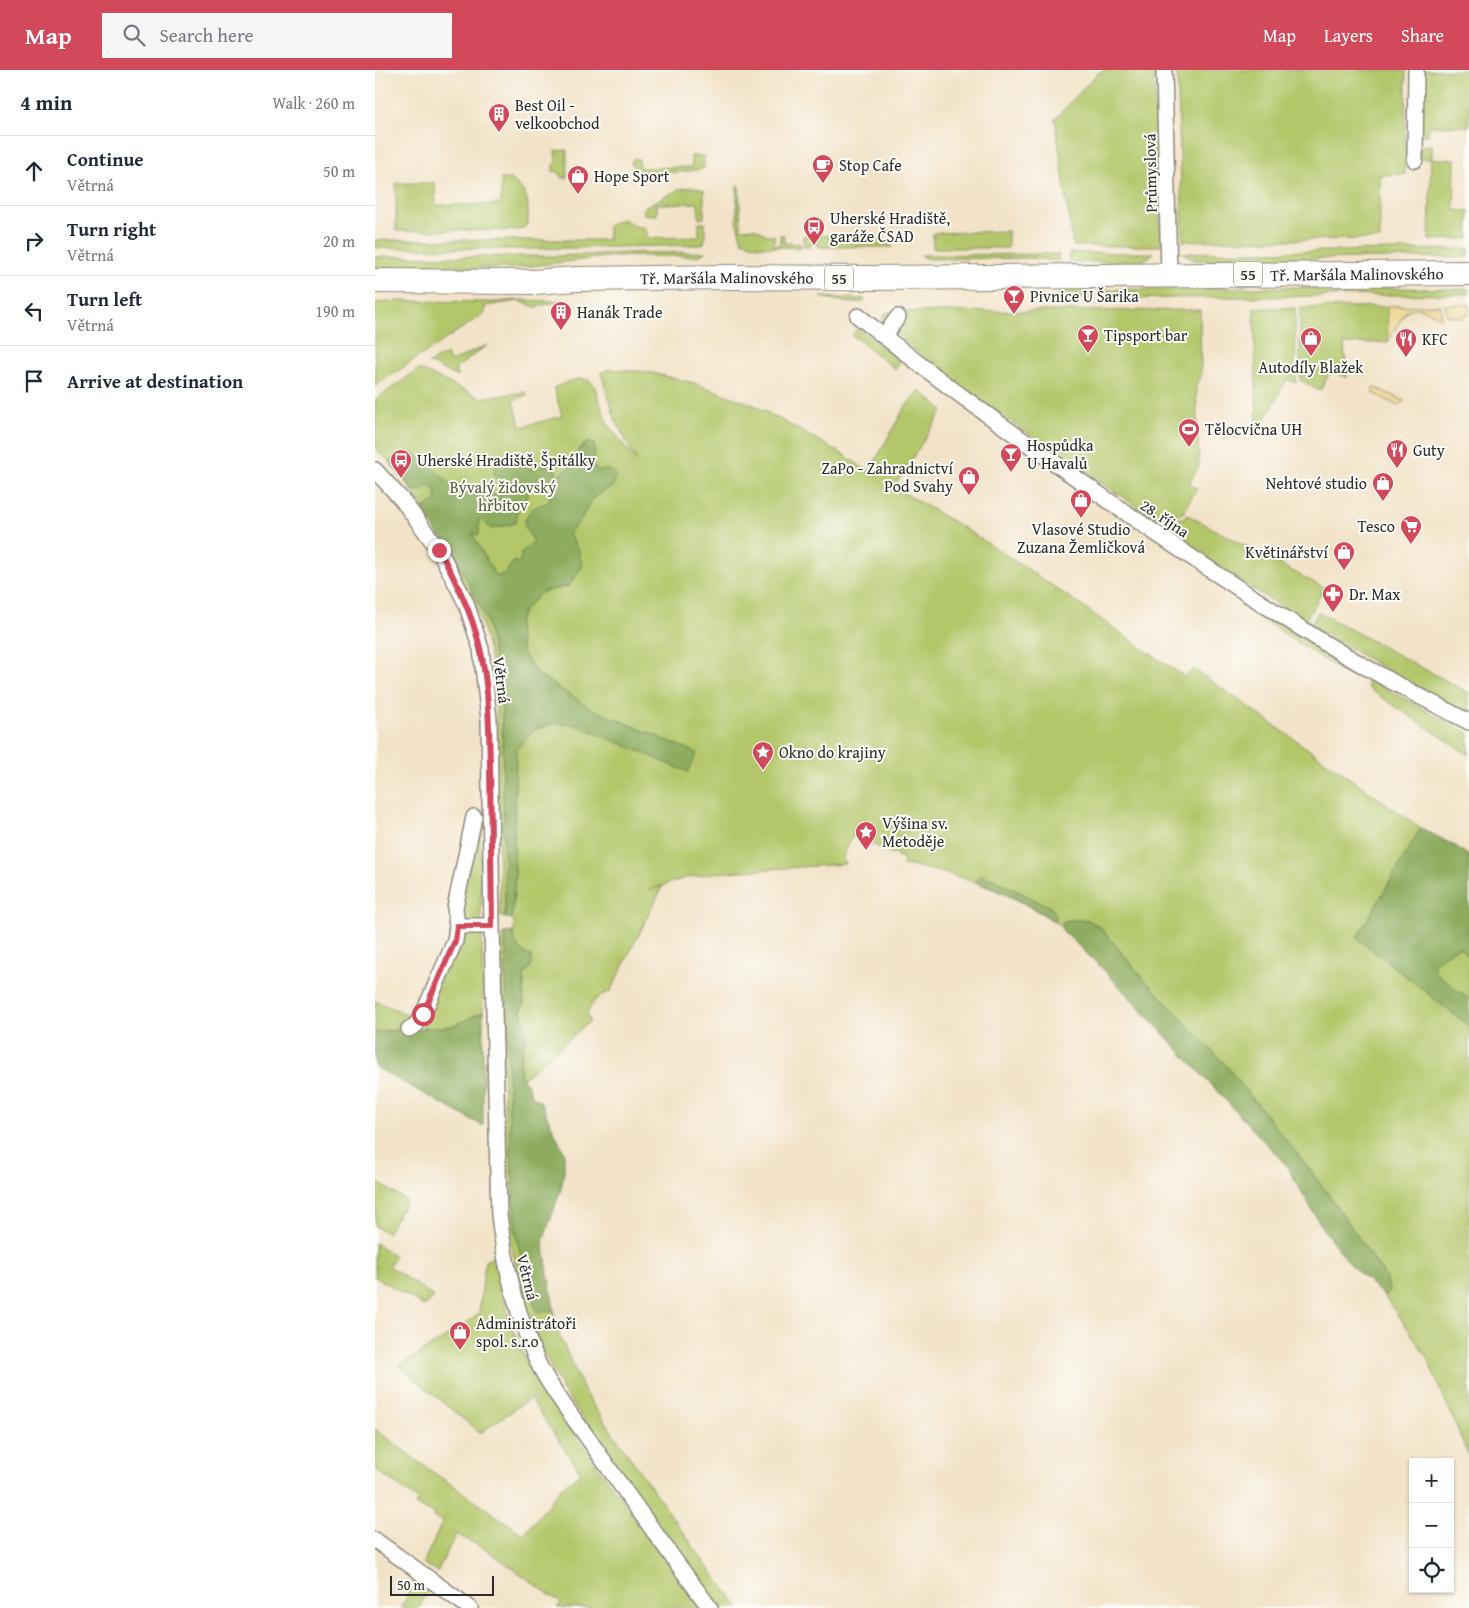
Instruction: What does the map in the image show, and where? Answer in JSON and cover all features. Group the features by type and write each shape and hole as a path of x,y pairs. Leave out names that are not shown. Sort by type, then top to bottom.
{"main road":[{"name":"Tř. Maršála Malinovského","path":"375,282 1469,273"}],"street":[{"name":"Průmyslová","path":"1164,70 1169,275"},
{"path":"1415,160 1416,70"},
{"name":"28. října","path":"858,316 962,397 1225,580 1367,668 1469,722"},
{"path":"885,336 898,317"},
{"name":"Větrná","path":"375,470 403,500 439,550 466,603 481,649 489,719 499,1214 503,1252 518,1311 540,1367 553,1388 620,1485 710,1608"},
{"path":"409,1028 416,1025 423,1014 455,941 457,926 455,908 474,817"},
{"path":"457,926 492,926"},
{"path":"375,1540 470,1608"}],"green space":[{"path":"1105,70 1154,70 1161,246 1073,246 1055,119 1098,73"},
{"path":"1177,70 1406,70 1405,174 1380,175 1380,239 1183,241"},
{"path":"1419,70 1469,70 1469,126 1429,126 1428,135 1421,135"},
{"path":"1432,145 1432,159 1455,159 1454,210 1469,211 1469,239 1429,240 1431,159 1420,158 1420,146"},
{"path":"567,150 567,178 563,178 557,171 553,172 553,165 556,162 555,151"},
{"path":"691,156 704,156 704,168 691,171 652,173 639,171 631,162 634,158 639,160 640,168 692,167"},
{"path":"501,179 511,179 522,189 527,198 528,224 525,227 517,230 396,231 396,183 435,183 436,205 501,204"},
{"path":"739,184 741,229 755,228 767,235 774,235 774,245 780,245 780,235 784,235 784,243 801,244 801,248 757,246 742,241 737,224 737,186"},
{"path":"692,187 704,190 704,218 699,219 698,203 657,204 657,215 644,214 643,208 679,189"},
{"path":"623,219 637,227 643,227 647,231 647,238 699,237 699,223 705,223 705,240 703,244 699,245 530,249 375,248 375,240 608,240 608,225"},
{"path":"1008,231 1008,248 933,248 933,233"},
{"path":"870,235 893,247 818,247 818,244 810,244 810,247 804,247 803,236"},
{"path":"1469,249 1469,257 1195,260 1183,253"},
{"path":"705,252 699,256 614,256 514,268 375,268 375,257 557,256"},
{"path":"1069,253 1154,253 1141,261 1069,262"},
{"path":"1058,254 1058,261 1029,258 932,259 924,258 921,255"},
{"path":"1301,287 1469,289 1469,294 1105,299 1104,290"},
{"path":"1092,290 1092,299 1060,299 1060,291"},
{"path":"821,297 865,300 863,302 850,303"},
{"path":"518,300 561,301 535,307 519,301 485,306 485,313 375,386 375,303"},
{"path":"1408,306 1409,309 1388,333 1388,342 1344,344 1347,378 1331,370 1320,391 1300,380 1300,308"},
{"path":"1254,308 1295,308 1296,383 1287,379 1256,437 1243,430 1239,437 1236,438 1228,435 1225,441 1223,440 1223,428 1257,427"},
{"path":"1200,310 1201,378 1196,384 1199,466 1189,484 1197,488 1183,513 1159,519 1154,518 962,389 900,338 897,330 887,320 882,321 884,315 888,312"},
{"path":"858,328 901,362 895,369 852,335"},
{"path":"487,345 455,369 458,377 429,363 446,354 451,362"},
{"name":"Bývalý židovský hřbitov","path":"419,369 480,398 525,392 527,395 513,400 521,427 562,416 554,388 580,379 590,381 594,385 607,423 637,462 615,419 601,373 608,369 648,372 694,383 754,405 846,456 869,472 905,407 919,390 943,410 894,487 1006,555 1185,677 1194,669 1421,828 1357,938 1469,1026 1469,1456 1426,1356 1383,1295 1386,1295 1388,1292 1386,1278 1336,1205 1256,1102 1143,978 1100,927 1088,920 1064,921 1061,926 1043,914 986,886 946,873 903,865 904,859 853,835 843,857 845,864 713,873 686,878 649,890 663,886 610,992 598,998 590,1007 587,1015 590,1021 524,1078 520,1074 523,1019 521,1010 524,1004 524,976 532,964 514,942 514,920 512,919 515,876 516,750 533,730 555,723 577,725 697,753 592,709 537,674 522,652 518,627 519,620 525,609 542,592 568,587 582,567 577,549 568,533 578,523 594,497 571,508 496,668 502,711 505,918 500,916 496,705 490,656 480,617 445,545 412,490 386,458 375,448 375,400"},
{"name":"Bývalý židovský hřbitov","path":"589,442 594,444 595,457 591,463 598,471 609,470 617,476 613,486 594,497 578,523 569,533 579,550 582,567 568,586 542,592 525,609 519,620 518,627 522,652 537,674 592,709 697,753 688,772 577,725 555,723 533,730 516,750 515,876 512,919 505,918 502,711 487,621 465,576 422,509 437,501 436,493 429,485 421,491 412,490 390,463 392,459 414,453 462,495 468,489 477,487 490,494 501,495 507,483 495,475 496,464 511,461 530,469 545,464 555,468 557,476 566,471 576,458 575,456 581,447","holes":["551,483 550,499 546,504 531,510 526,518 525,526 533,541 521,553 520,561 517,563 514,561 505,573 496,577 472,533 479,535 479,519 483,520 491,529 513,524 516,521 518,508 525,503 529,489"]},
{"path":"1186,514 1324,588 1305,622 1156,524 1185,517"},
{"path":"1243,602 1352,670 1352,673 1347,675 1241,605"},
{"path":"1318,612 1469,693 1469,714 1311,626"},
{"path":"1368,679 1469,733 1469,755 1369,689 1367,685"},
{"path":"480,816 483,1012 452,1026 422,1028 460,906"},
{"path":"1421,828 1457,847 1469,856 1469,956 1459,947 1441,957 1433,965 1436,973 1469,1000 1469,1026 1357,938"},
{"path":"981,875 1050,907 1056,914 1055,921 1017,899 977,883 978,877"},
{"path":"1088,920 1100,927 1143,978 1224,1063 1304,1162 1336,1205 1386,1278 1389,1289 1386,1295 1383,1295 1352,1266 1323,1229 1287,1166 1102,968 1063,931 1061,928 1064,921"},
{"path":"514,932 518,947 531,956 532,964 524,976 524,1004 521,1010 527,1038 521,1054 520,1074 533,1097 540,1101 564,1152 564,1172 561,1189 543,1241 554,1310 537,1312 526,1279 515,1229 509,1111 505,933"},
{"path":"505,933 509,1110 515,1229 526,1279 537,1312 554,1310 558,1332 586,1395 702,1559 740,1608 719,1608 564,1392 542,1350 530,1317 511,1246 507,1216 500,938"},
{"path":"1459,947 1469,956 1469,1000 1436,973 1432,965 1441,957"},
{"path":"375,1001 414,1017 408,1029 375,1032"},
{"path":"483,1012 483,1126 375,1067 375,1032 452,1026"},
{"path":"375,1181 407,1201 387,1233 375,1226"},
{"path":"375,1243 395,1256 389,1266 434,1297 424,1306 375,1277"},
{"path":"494,1257 507,1312 527,1364 531,1364 536,1375 596,1464 701,1608 557,1608 561,1603 490,1552 456,1534 437,1572 423,1563 443,1521 433,1517 434,1514 415,1505 418,1500 375,1469 375,1429 420,1463 524,1535 562,1487 581,1473 531,1398 480,1433 399,1366 479,1314 485,1261"},
{"path":"415,1580 429,1589 419,1608 401,1608"}],"sand":[{"path":"1441,305 1441,318 1419,308 1410,309 1405,312 1388,342 1387,306"},
{"path":"1445,305 1469,305 1469,315 1466,314 1463,318 1447,315"},
{"path":"1374,387 1404,401 1398,406 1372,392"}],"place":[{"name":"Best Oil - velkoobchod","path":"499,133"},
{"name":"Stop Cafe","path":"823,184"},
{"name":"Hope Sport","path":"578,195"},
{"name":"Uherské Hradiště, garáže ČSAD","path":"814,246"},
{"name":"Pivnice U Šarika","path":"1014,315"},
{"name":"Hanák Trade","path":"561,331"},
{"name":"Tipsport bar","path":"1088,354"},
{"name":"Autodíly Blažek","path":"1311,357"},
{"name":"KFC","path":"1406,358"},
{"name":"Tělocvična UH","path":"1189,448"},
{"name":"Guty","path":"1397,469"},
{"name":"Hospůdka U Havalů","path":"1011,473"},
{"name":"Uherské Hradiště, Špitálky","path":"401,479"},
{"name":"ZaPo - Zahradnictví Pod Svahy","path":"969,496"},
{"name":"Nehtové studio","path":"1383,502"},
{"name":"Vlasové Studio Zuzana Žemličková","path":"1081,519"},
{"name":"Tesco","path":"1411,545"},
{"name":"Květinářství","path":"1344,571"},
{"name":"Dr. Max","path":"1333,613"},
{"name":"Okno do krajiny","path":"763,771"},
{"name":"Výšina sv. Metoděje","path":"866,851"},
{"name":"Administrátoři spol. s.r.o","path":"460,1351"}],"route":[{"path":"423,1014 455,941 457,926 492,926 489,719 486,683 481,649 466,603 439,550"}]}
